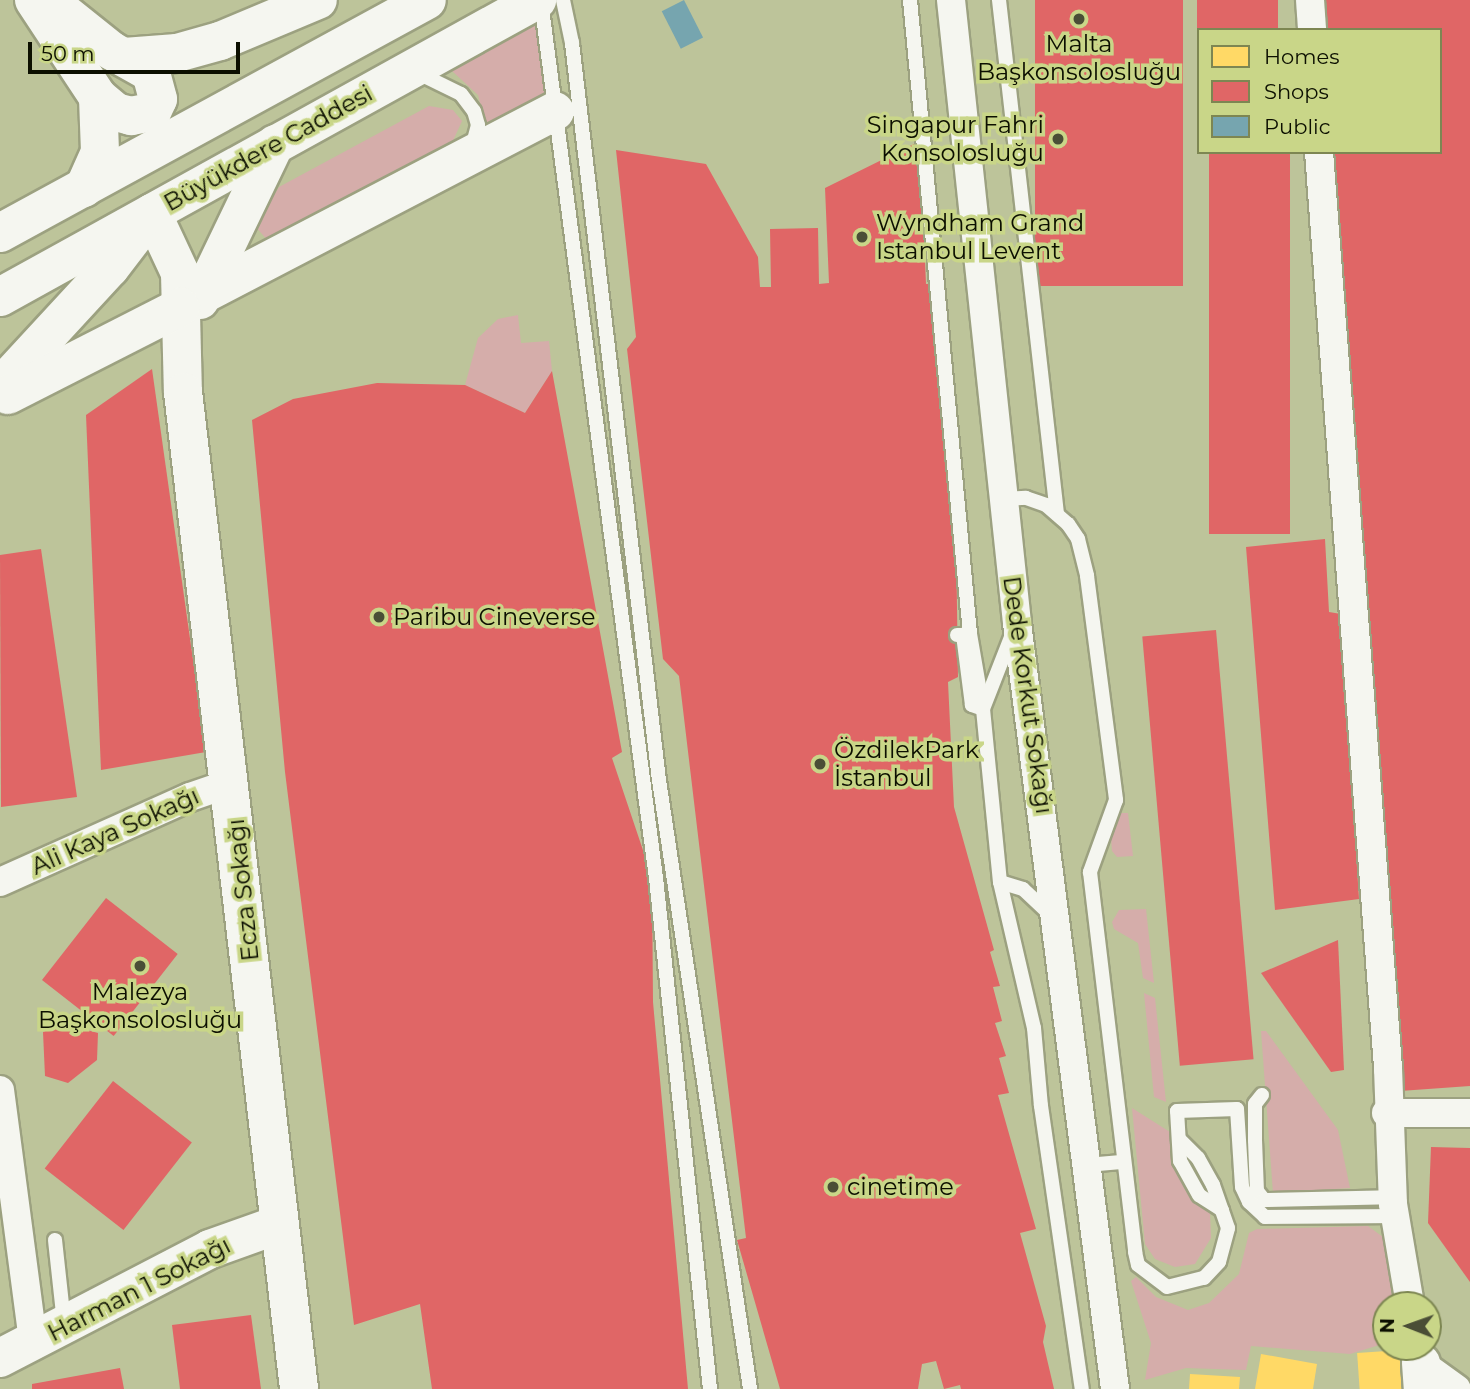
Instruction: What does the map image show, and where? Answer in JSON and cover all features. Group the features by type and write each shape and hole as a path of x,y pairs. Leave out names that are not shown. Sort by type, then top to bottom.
{"street":[{"path":"34,0 98,97 116,112 131,116 152,112 159,99 151,73 124,57 48,0"},
{"path":"124,57 177,53 220,41 318,0"},
{"path":"0,233 427,0"},
{"name":"Büyükdere Caddesi","path":"0,297 539,0"},
{"name":"Dede Korkut Sokağı","path":"951,0 1017,623 1058,921 1115,1389"},
{"path":"1310,0 1312,28"},
{"path":"85,188 100,152 98,97"},
{"path":"0,398 555,111"},
{"path":"191,301 243,219 275,144"},
{"path":"1320,154 1388,1068 1386,1113 1394,1207 1408,1291"},
{"path":"0,387 103,276 152,213 121,198 85,188"},
{"name":"Ecza Sokağı","path":"152,213 191,301 183,392 231,783 299,1389"},
{"name":"Ali Kaya Sokağı","path":"0,882 190,797 231,783"},
{"path":"0,1090 32,1342"},
{"path":"1386,1113 1470,1113"},
{"name":"Harman 1 Sokağı","path":"32,1342 210,1249 279,1223"},
{"path":"1421,1366 1457,1389"}],"lane":[{"path":"539,0 656,878 710,1389"},
{"path":"563,0 573,57 659,780 750,1389"},
{"path":"910,0 970,634 983,709 1000,882 1034,1028 1041,1107 1082,1389"},
{"path":"999,0 1056,514"},
{"path":"408,70 461,94 474,111 478,125 470,155"},
{"path":"1004,499 1026,498 1056,514 1078,539 1087,576 1115,800 1090,872 1135,1252 1139,1265 1154,1281 1167,1287 1204,1278 1219,1262 1226,1243 1222,1210 1199,1195 1180,1161 1177,1111 1237,1109 1240,1176 1257,1213 1265,1217 1394,1207"},
{"path":"983,709 1017,623"},
{"path":"957,635 963,635 972,705 983,709"},
{"path":"1000,882 1023,889 1058,921"},
{"path":"1262,1095 1255,1104 1254,1125 1257,1191 1264,1200 1394,1207"},
{"path":"1087,1165 1124,1162"},
{"path":"32,1342 55,1240"}],"shaded area":[{"path":"537,23 548,101 488,133 478,95 451,70"},
{"path":"429,106 453,110 462,121 451,145 269,242 255,226 279,187"},
{"path":"518,315 521,343 549,341 552,371 525,413 465,385 478,338 498,319"},
{"path":"1121,813 1128,813 1133,856 1117,857 1112,851 1111,838"},
{"path":"1146,909 1154,983 1143,978 1138,943 1114,929 1112,922 1119,910"},
{"path":"1144,993 1155,998 1166,1102 1154,1097"},
{"path":"1261,1031 1266,1031 1338,1130 1350,1188 1273,1193"},
{"path":"1132,1108 1170,1132 1177,1175 1210,1212 1211,1238 1195,1264 1175,1267 1155,1259 1145,1244"},
{"path":"1368,1226 1387,1240 1394,1291 1372,1291 1372,1347 1350,1354 1251,1346 1246,1370 1186,1368 1145,1380 1151,1343 1131,1281 1136,1277 1156,1297 1188,1310 1209,1303 1239,1274 1249,1233 1257,1229"}],"building: Homes":[{"path":"1372,1352 1372,1361 1402,1361 1404,1389 1360,1389 1357,1353"},
{"path":"1261,1354 1317,1364 1313,1389 1255,1389"},
{"path":"1190,1374 1240,1377 1239,1389 1189,1389"}],"building: Shops":[{"path":"1035,0 1183,0 1183,286 1035,286"},
{"path":"1197,0 1278,0 1278,28 1197,28"},
{"path":"1317,0 1470,0 1470,1086 1400,1091 1328,154 1442,154 1442,28 1319,28"},
{"name":"ÖzdilekPark İstanbul","path":"920,141 926,284 935,284 937,368 944,368 945,469 955,469 958,677 948,682 954,807 994,950 990,952 1000,986 993,987 1002,1021 995,1023 1006,1056 999,1058 1009,1093 998,1095 1036,1229 1020,1233 1046,1326 1043,1342 1054,1389 961,1389 960,1385 944,1389 936,1361 922,1364 918,1389 780,1389 737,1240 746,1238 679,676 663,659 627,349 636,337 616,150 706,164 758,257 760,287 771,287 770,229 818,228 819,284 829,283 825,188"},
{"path":"1209,154 1290,154 1290,534 1209,534"},
{"path":"152,369 206,752 101,770 86,415"},
{"path":"552,371 622,752 612,758 652,877 653,1002 688,1389 432,1389 420,1304 354,1325 285,772 252,420 293,399 377,383 465,385 525,413"},
{"path":"1325,539 1329,612 1341,614 1359,899 1275,910 1246,547"},
{"path":"41,549 77,797 1,807 0,555"},
{"path":"1216,630 1254,1059 1180,1066 1142,636"},
{"path":"106,898 178,954 114,1036 42,980"},
{"path":"1338,940 1344,1070 1331,1072 1261,973"},
{"path":"64,1024 98,1033 97,1060 68,1083 45,1076 43,1032"},
{"path":"113,1081 192,1143 123,1230 45,1168"},
{"path":"1431,1147 1470,1148 1470,1282 1428,1223"},
{"path":"251,1315 261,1389 180,1389 172,1325"},
{"path":"120,1368 124,1389 32,1389 32,1384"}],"building: Public":[{"path":"684,0 703,37 681,49 662,11"}],"place":[{"name":"Malta Başkonsolosluğu","path":"1079,19"},
{"name":"Singapur Fahri Konsolosluğu","path":"1058,139"},
{"name":"Wyndham Grand Istanbul Levent","path":"862,237"},
{"name":"Paribu Cineverse","path":"379,617"},
{"name":"ÖzdilekPark İstanbul","path":"820,764"},
{"name":"Malezya Başkonsolosluğu","path":"140,966"},
{"name":"cinetime","path":"833,1187"}]}
